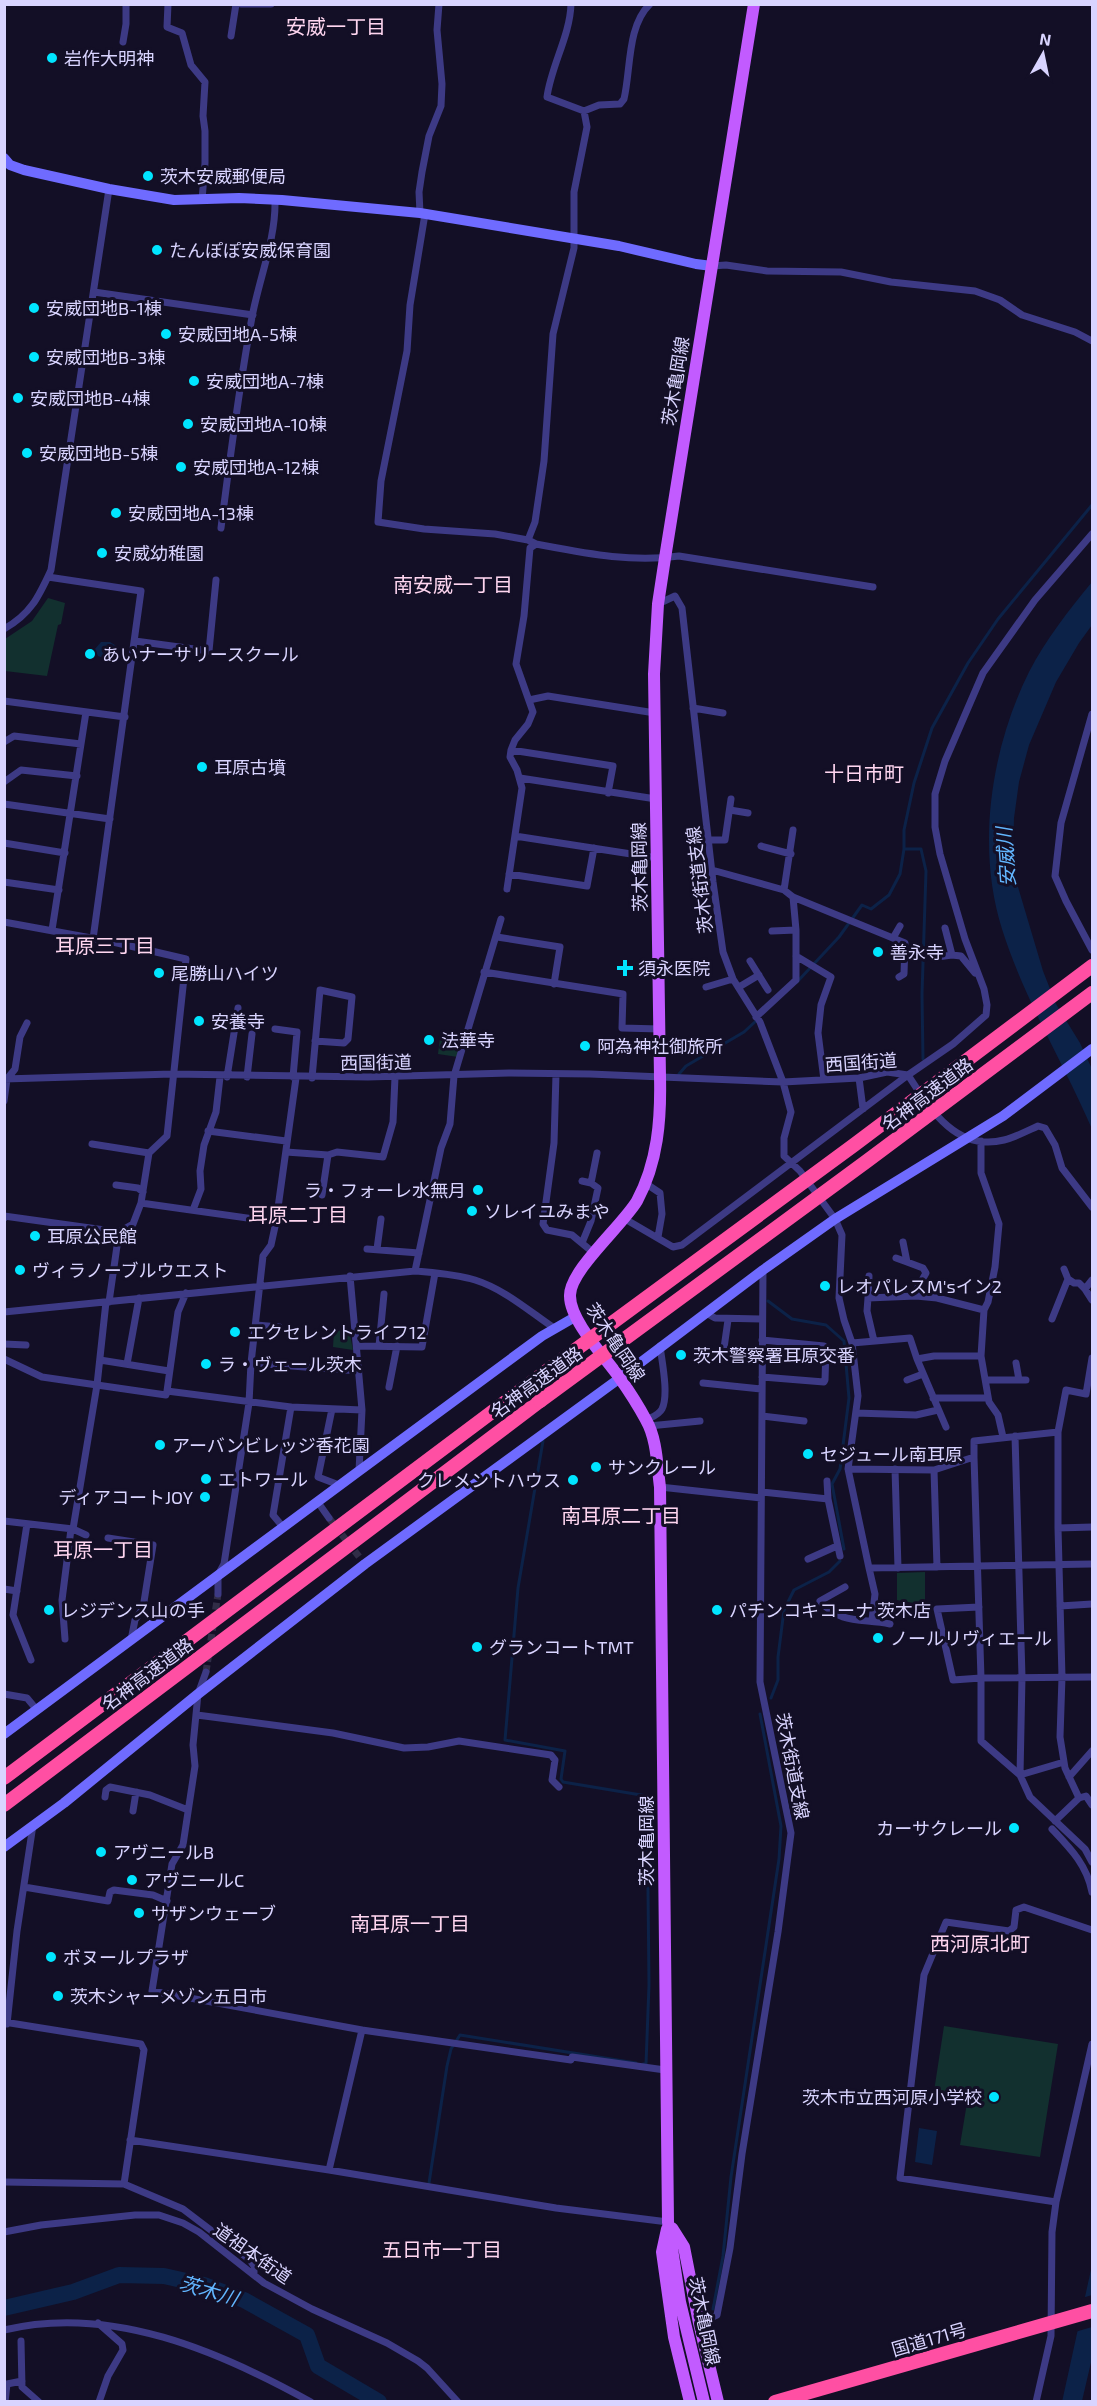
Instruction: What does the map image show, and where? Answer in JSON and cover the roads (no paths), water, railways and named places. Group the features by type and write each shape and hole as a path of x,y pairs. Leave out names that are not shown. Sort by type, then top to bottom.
{"highway":[{"name":"名神高速道路","path":"4,1778 544,1373 854,1146 1092,966"},
{"name":"名神高速道路","path":"4,1805 540,1401 1092,993"},
{"name":"国道171号","path":"775,2402 1092,2311"}],"main road":[{"name":"茨木亀岡線","path":"704,2402 680,2302 668,2222 660,1486 655,1448 648,1423 620,1378 575,1317 569,1299 576,1275 625,1218 645,1183 659,1134 660,1029 654,662 658,604 754,4"},
{"path":"668,2222 684,2247 718,2402"},
{"path":"668,2222 662,2252 674,2337 690,2402"}],"street":[{"path":"123,42 126,4"},
{"path":"168,4 166,27 182,33 191,64 205,82 203,116 205,163 202,200"},
{"path":"231,36 236,4"},
{"path":"241,4 271,4"},
{"path":"439,4 437,30 442,84 441,106 429,136 422,172 419,192 423,214 410,305 407,351 381,481 378,522 424,529 495,534 599,555 650,560 679,556 873,587"},
{"path":"571,4 546,97 584,111 599,105 620,104 624,99 634,31 641,12 650,4"},
{"path":"528,540 535,522 544,461 553,334 574,248 574,192 587,128 584,111"},
{"path":"4,158 10,165 24,170 109,189 174,200 275,200 423,214 573,238 696,264 726,265 767,271 842,272 891,282 975,291 1000,300 1022,315 1075,332 1092,341"},
{"path":"4,629 28,611 46,585 51,570 109,189"},
{"path":"221,528 234,426 253,315 271,234 275,200"},
{"path":"94,292 253,315"},
{"path":"625,1218 673,1247 682,1245 908,1075 953,1044 986,1015 987,1005 980,978 965,939 940,854 935,827 936,794 945,761 983,673 1035,600 1092,534"},
{"path":"507,889 521,799 520,778 510,758 511,750 514,740 530,720 533,711 516,664 524,616 530,549 536,544"},
{"path":"48,577 141,591 93,939"},
{"path":"135,641 209,651 216,580"},
{"name":"茨木街道支線","path":"658,604 675,596 680,603 723,952 733,979 756,1017 783,1082 791,1112 784,1138 784,1156 791,1164"},
{"path":"529,700 548,696 655,713"},
{"path":"4,701 125,717"},
{"path":"693,708 723,712"},
{"path":"52,930 86,712"},
{"path":"1092,714 1061,823 1055,876 1066,901 1090,937 1092,950"},
{"path":"4,742 14,736 81,744"},
{"path":"511,750 613,766 608,793"},
{"path":"4,782 21,770 77,776"},
{"path":"520,778 656,799"},
{"path":"708,840 725,840 731,799"},
{"path":"4,804 110,819"},
{"path":"730,810 748,813"},
{"path":"784,890 793,830"},
{"path":"515,836 657,858"},
{"path":"4,843 65,853"},
{"path":"761,846 791,854"},
{"path":"509,874 587,886 594,848"},
{"path":"712,870 784,890 792,897 905,943 904,974 899,977"},
{"path":"4,882 59,891"},
{"path":"756,1017 796,980 796,930 792,897"},
{"path":"415,1271 441,1148 450,1124 454,1076 501,919"},
{"path":"4,922 186,959 167,1137 149,1153 141,1203 134,1224 119,1232 4,1216 4,1218"},
{"path":"893,938 900,926"},
{"path":"945,928 952,956"},
{"path":"772,931 796,930"},
{"path":"497,937 560,947 554,984"},
{"path":"796,956 831,977 821,1005 818,1033 824,1080"},
{"path":"937,957 961,956 980,978"},
{"path":"750,961 768,990"},
{"path":"484,972 623,994 622,1028 660,1029"},
{"path":"184,973 226,978"},
{"path":"739,987 759,975"},
{"path":"706,987 733,979"},
{"path":"312,1078 315,1041 320,990 352,997 348,1040 344,1043 315,1041"},
{"path":"193,1210 201,1188 200,1170 208,1131 216,1112 238,1008"},
{"path":"4,1101 6,1079 15,1068 20,1037 27,1023"},
{"path":"218,1594 218,1575 224,1564 249,1403 251,1363 263,1256 271,1245 276,1222 294,1078 297,1032 275,1029"},
{"path":"248,1077 252,1034"},
{"path":"4,1846 33,1826 363,1561 620,1378 834,1218 967,1140 1092,1049"},
{"name":"西国街道","path":"6,1079 172,1074 312,1078 509,1073 783,1082 859,1078 887,1072 908,1075 930,1109 967,1140"},
{"path":"556,1074 554,1143 543,1224 547,1230 572,1235 595,1254"},
{"path":"286,1152 328,1155 337,1152 383,1157 393,1122 395,1077"},
{"path":"859,1078 863,1109"},
{"path":"967,1140 1002,1140 1038,1126 1045,1128 1055,1145 1062,1168 1092,1207"},
{"path":"208,1131 286,1141"},
{"path":"981,1141 981,1173 999,1224 995,1268 988,1302 984,1310 981,1356 988,1398 998,1415 1003,1437"},
{"path":"92,1144 149,1153"},
{"path":"591,1183 597,1153"},
{"path":"322,1195 328,1155"},
{"path":"791,1164 800,1171 834,1218 843,1240 840,1306 852,1343 858,1396 848,1469 875,1594 872,1620"},
{"path":"582,1180 598,1188 598,1196 582,1243"},
{"path":"645,1183 660,1192 662,1214 658,1237"},
{"path":"116,1185 138,1188 143,1192"},
{"path":"141,1203 276,1222"},
{"path":"377,1250 381,1219"},
{"path":"65,1639 62,1600 119,1232"},
{"path":"903,1242 907,1262"},
{"path":"367,1249 419,1253"},
{"path":"896,1258 923,1268 926,1273 916,1289 916,1296"},
{"path":"1064,1269 1068,1279 1079,1283 1092,1300"},
{"name":"茨木街道支線","path":"699,2323 717,2315 728,2259 791,1833 760,1682 763,1270"},
{"path":"4,1312 415,1271 478,1281 507,1296 554,1328"},
{"path":"357,1346 422,1347 435,1273"},
{"path":"350,1276 362,1410 358,1471"},
{"path":"868,1276 867,1311 874,1341"},
{"path":"1052,1319 1068,1279"},
{"path":"1085,1289 1092,1280"},
{"path":"4,1359 42,1377 166,1395 178,1312 186,1293"},
{"path":"379,1346 384,1294"},
{"path":"868,1298 916,1296 937,1298 984,1310"},
{"path":"127,1364 139,1298"},
{"path":"706,1312 715,1318 728,1320 761,1319"},
{"path":"4,1734 358,1471 554,1328 575,1317"},
{"path":"724,1348 728,1320"},
{"path":"256,1324 279,1327"},
{"path":"852,1343 910,1338 916,1359 946,1426"},
{"path":"762,1340 824,1346 826,1349 824,1382 762,1377"},
{"path":"4,1344 26,1345"},
{"path":"389,1387 397,1346"},
{"path":"648,1423 663,1406 664,1380 660,1346"},
{"path":"916,1359 934,1356 981,1356"},
{"path":"1079,1798 1069,1777 1059,1737 1062,1677 1058,1564 1058,1432 1066,1390 1086,1394 1092,1358"},
{"path":"100,1360 169,1371"},
{"path":"251,1363 359,1371"},
{"path":"986,1380 1023,1380 1016,1363"},
{"path":"907,1380 923,1374"},
{"path":"703,1383 718,1381 761,1389"},
{"path":"167,1391 249,1403 362,1410"},
{"path":"933,1398 988,1398"},
{"path":"283,1527 273,1515 291,1407"},
{"path":"332,1409 318,1477 339,1485"},
{"path":"856,1413 916,1415 938,1410"},
{"path":"762,1416 804,1420"},
{"path":"648,1423 700,1421"},
{"path":"1058,1432 974,1441 981,1742 1020,1775 1030,1797 1085,1849 1092,1862"},
{"path":"1015,1436 1022,1677 1020,1775"},
{"path":"848,1469 934,1470 974,1457"},
{"path":"895,1469 898,1568"},
{"path":"934,1470 937,1567"},
{"path":"827,1481 828,1499 840,1556"},
{"path":"660,1486 828,1499"},
{"path":"317,1501 329,1518"},
{"path":"4,1521 72,1529 86,1535"},
{"path":"27,1524 13,1615 31,1660"},
{"path":"1058,1528 1092,1527"},
{"path":"108,1538 153,1545 143,1608 135,1620 131,1640"},
{"path":"808,1559 837,1546"},
{"path":"869,1568 1092,1564"},
{"path":"845,1587 820,1601 831,1613 854,1620 872,1620 890,1624"},
{"path":"4,1589 16,1591"},
{"path":"1060,1606 1092,1604"},
{"path":"979,1608 937,1609 953,1680 981,1677 1092,1677"},
{"path":"206,1672 198,1694 193,1745 195,1766 183,1845 172,1864 152,1991 363,2030 571,2060 572,2057 665,2070"},
{"path":"4,1694 27,1698 37,1710"},
{"path":"197,1714 333,1732 404,1748 428,1747 459,1741 551,1755 555,1760 552,1780 558,1787"},
{"path":"1069,1777 1092,1751"},
{"path":"1020,1775 1064,1761"},
{"path":"105,1797 106,1790 110,1787 150,1795 188,1810"},
{"path":"133,1811 136,1792"},
{"path":"1055,1821 1079,1798 1086,1796 1092,1805"},
{"path":"33,1826 6,2023 141,2044 144,2050 124,2184"},
{"path":"1053,1829 1086,1869 1092,1892"},
{"path":"24,1887 108,1901 110,1892 114,1890 153,1895 167,1900"},
{"path":"1056,2202 900,2178 922,1991 929,1960 946,1922 1009,1930 1014,1926 1016,1910 1024,1907 1092,1930"},
{"path":"329,2170 363,2030"},
{"path":"1036,2402 1047,2358 1051,2323 1052,2232 1056,2202 1092,2044"},
{"path":"130,2140 556,2208 668,2222"},
{"path":"4,2182 124,2184 167,2201 190,2214 250,2260 254,2266 254,2275"},
{"name":"道祖本街道","path":"4,2232 41,2225 135,2215 159,2215 183,2223 199,2232 254,2275 312,2308 405,2353 428,2368 458,2402"},
{"path":"4,2330 28,2324 98,2323 160,2336 213,2354 311,2402"},
{"path":"98,2323 122,2344 123,2350 108,2376 99,2402"},
{"path":"21,2341 22,2386 39,2402"},
{"path":"5,2402 7,2384 22,2381"}],"water":[{"name":"安威川","path":"1092,582 1092,625 1056,682 1029,745 1019,782 1014,818 1013,855 1018,887 1043,971 1056,1004 1080,1043 1092,1069 1092,1129 1032,1005 1011,955 994,898 989,832 997,765 1016,702 1043,648 1066,614"},
{"path":"101,642 110,642 118,647 118,657 106,659 98,656 95,649"},
{"path":"919,2128 937,2131 932,2165 915,2162"},
{"path":"1092,2265 1092,2358 1082,2401 1062,2402"}],"waterway":[{"path":"797,982 839,937 862,905 871,909 889,895 900,874 904,830 914,783 932,728 968,663 998,619 1092,505"},
{"path":"904,849 921,849 926,871 922,994 923,1059"},
{"path":"679,1074 686,1066 744,1032 757,1020"},
{"path":"768,1301 792,1319 826,1325 844,1341 849,1398 840,1469 832,1484 844,1549"},
{"path":"543,1441 518,1588 505,1740 565,1751 561,1779 563,1782 647,1796 649,1985 646,2064 643,2064"},
{"path":"771,1698 778,1680 778,1657 784,1610 794,1590 829,1572 840,1561"},
{"path":"713,2309 723,2256 731,2177 779,1859 781,1826 760,1714"},
{"path":"429,2183 447,2066 451,2049 460,2035 636,2063"},
{"name":"茨木川","path":"4,2308 73,2292 119,2275 164,2276 204,2285 244,2300 307,2335 318,2366 379,2402"}],"tunnel":[{"path":"329,1518 360,1558"},
{"path":"206,1672 218,1594"}],"place":[{"name":"岩作大明神","path":"52,58"},
{"name":"茨木安威郵便局","path":"148,176"},
{"name":"たんぽぽ安威保育園","path":"157,250"},
{"name":"安威団地B-1棟","path":"34,308"},
{"name":"安威団地A-5棟","path":"166,334"},
{"name":"安威団地B-3棟","path":"34,357"},
{"name":"安威団地A-7棟","path":"194,381"},
{"name":"安威団地B-4棟","path":"18,398"},
{"name":"安威団地A-10棟","path":"188,424"},
{"name":"安威団地B-5棟","path":"27,453"},
{"name":"安威団地A-12棟","path":"181,467"},
{"name":"安威団地A-13棟","path":"116,513"},
{"name":"安威幼稚園","path":"102,553"},
{"name":"あいナーサリースクール","path":"90,654"},
{"name":"耳原古墳","path":"202,767"},
{"name":"善永寺","path":"878,952"},
{"name":"須永医院","path":"625,968"},
{"name":"尾勝山ハイツ","path":"159,973"},
{"name":"安養寺","path":"199,1021"},
{"name":"法華寺","path":"429,1040"},
{"name":"阿為神社御旅所","path":"585,1046"},
{"name":"ラ・フォーレ水無月","path":"478,1190"},
{"name":"ソレイユみまや","path":"472,1211"},
{"name":"耳原公民館","path":"35,1236"},
{"name":"ヴィラノーブルウエスト","path":"20,1270"},
{"name":"レオパレスM'sイン2","path":"825,1286"},
{"name":"エクセレントライフ12","path":"235,1332"},
{"name":"茨木警察署耳原交番","path":"681,1355"},
{"name":"ラ・ヴェール茨木","path":"206,1364"},
{"name":"アーバンビレッジ香花園","path":"160,1445"},
{"name":"セジュール南耳原","path":"808,1454"},
{"name":"サンクレール","path":"596,1467"},
{"name":"エトワール","path":"206,1479"},
{"name":"クレメントハウス","path":"573,1480"},
{"name":"ディアコートJOY","path":"205,1497"},
{"name":"レジデンス山の手","path":"49,1610"},
{"name":"パチンコキコーナ 茨木店","path":"717,1610"},
{"name":"ノールリヴィエール","path":"878,1638"},
{"name":"グランコートTMT","path":"477,1647"},
{"name":"カーサクレール","path":"1014,1828"},
{"name":"アヴニールB","path":"101,1852"},
{"name":"アヴニールC","path":"132,1880"},
{"name":"サザンウェーブ","path":"139,1913"},
{"name":"ボヌールプラザ","path":"51,1957"},
{"name":"茨木シャーメゾン五日市","path":"58,1996"},
{"name":"茨木市立西河原小学校","path":"994,2097"}],"district":[{"name":"安威一丁目","path":"336,26"},
{"name":"南安威一丁目","path":"453,584"},
{"name":"十日市町","path":"864,773"},
{"name":"耳原三丁目","path":"105,945"},
{"name":"耳原二丁目","path":"298,1214"},
{"name":"南耳原二丁目","path":"621,1515"},
{"name":"耳原一丁目","path":"103,1549"},
{"name":"南耳原一丁目","path":"410,1923"},
{"name":"西河原北町","path":"980,1943"},
{"name":"五日市一丁目","path":"442,2249"}]}
